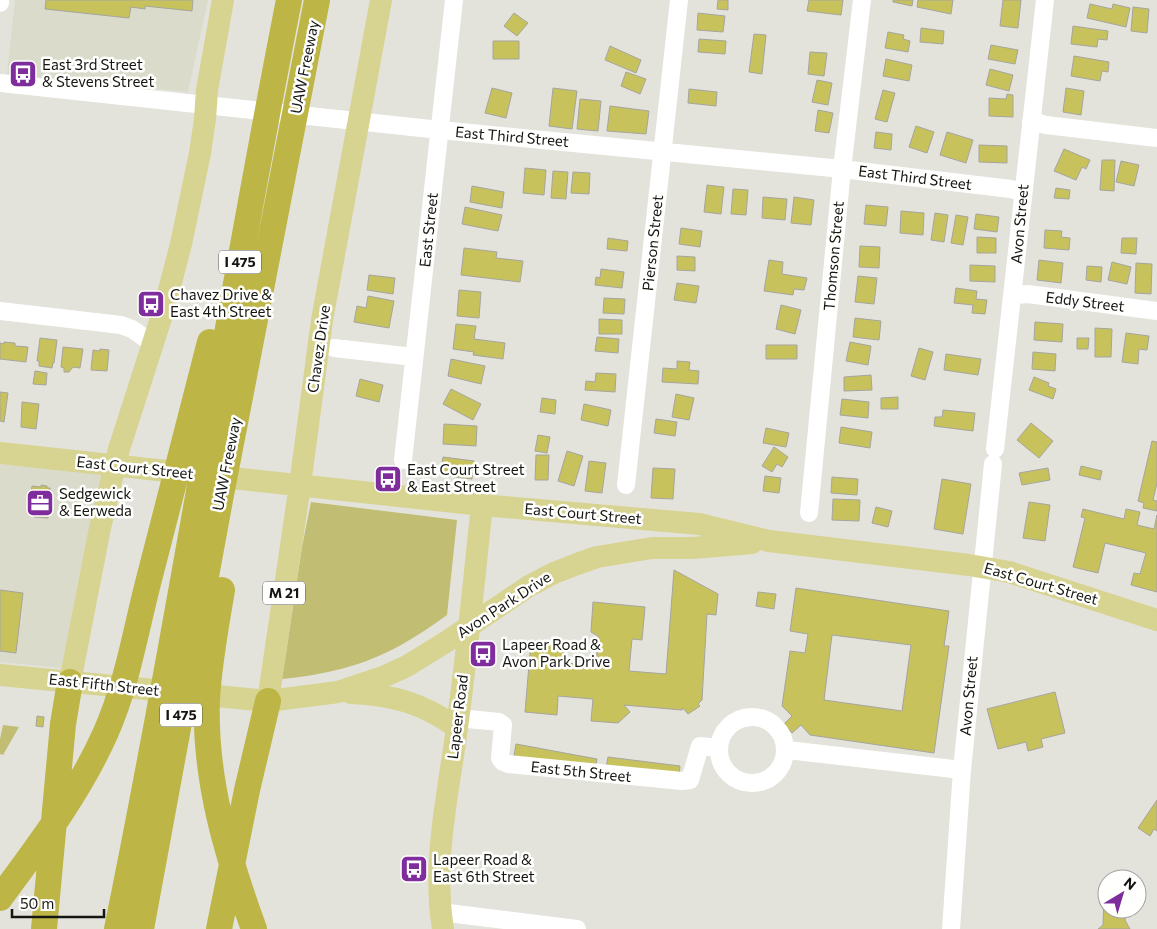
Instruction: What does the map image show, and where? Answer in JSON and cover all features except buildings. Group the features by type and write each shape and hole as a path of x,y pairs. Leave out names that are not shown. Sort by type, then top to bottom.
{"highway":[{"name":"UAW Freeway","path":"117,929 193,525 261,140 288,0"},
{"name":"UAW Freeway","path":"141,929 220,500 282,189 317,0"},
{"path":"0,898 43,851 107,731 131,653 261,140"},
{"path":"252,923 216,805 208,752 207,700 212,646 256,388 282,189"},
{"path":"44,929 43,851 58,782 64,716 70,682"},
{"path":"220,925 268,701"},
{"path":"0,892 43,851"}],"main road":[{"path":"70,682 120,442 171,288 183,236 200,153 207,90 222,0"},
{"name":"Chavez Drive","path":"268,701 300,486 322,320 381,0"},
{"name":"East Court Street","path":"0,453 482,505 700,524 769,541 982,566 1034,579 1157,620"},
{"name":"Lapeer Road","path":"441,920 441,850 458,723 482,505"},
{"path":"679,548 681,522"},
{"name":"Avon Park Drive","path":"338,692 384,677 407,666 530,586 576,564 597,557 652,548 679,548 769,541"},
{"name":"East Fifth Street","path":"0,676 268,701"},
{"path":"268,701 338,692 379,694 409,702 458,723"}],"street":[{"name":"East Street","path":"403,460 454,0"},
{"name":"Pierson Street","path":"626,485 664,152 679,0"},
{"name":"Thomson Street","path":"810,513 842,170 862,0"},
{"name":"Avon Street","path":"950,929 962,770 982,566 1014,295 1023,193 1045,0"},
{"name":"East Third Street","path":"0,83 233,109 842,170 1011,189 1023,193"},
{"path":"1031,121 1046,125 1157,138"},
{"name":"Eddy Street","path":"1014,295 1028,294 1157,311"},
{"path":"0,311 121,325 132,329 153,344"},
{"path":"334,348 414,357"},
{"path":"754,716 770,721 782,733 786,750 782,768 769,780 751,784 734,779 722,765 718,748 724,731 737,720 754,716"},
{"name":"East 5th Street","path":"458,723 499,722 503,724 500,758 508,764 682,781 690,780 700,746 718,748"},
{"path":"786,750 962,770"},
{"path":"441,920 577,929"}],"shaded area":[{"path":"15,0 208,0 188,92 7,74"},
{"path":"0,464 102,473 62,668 0,662"},
{"path":"311,502 457,520 447,615 407,642 373,659 328,672 282,679 302,547"},
{"path":"3,725 19,727 3,755 0,754 0,739"}],"place":[{"name":"East 3rd Street & Stevens Street","path":"23,74"},
{"name":"Chavez Drive & East 4th Street","path":"151,304"},
{"name":"East Court Street & East Street","path":"388,479"},
{"name":"Sedgewick & Eerweda","path":"40,503"},
{"name":"Lapeer Road & Avon Park Drive","path":"483,654"},
{"name":"Lapeer Road & East 6th Street","path":"414,869"}]}
